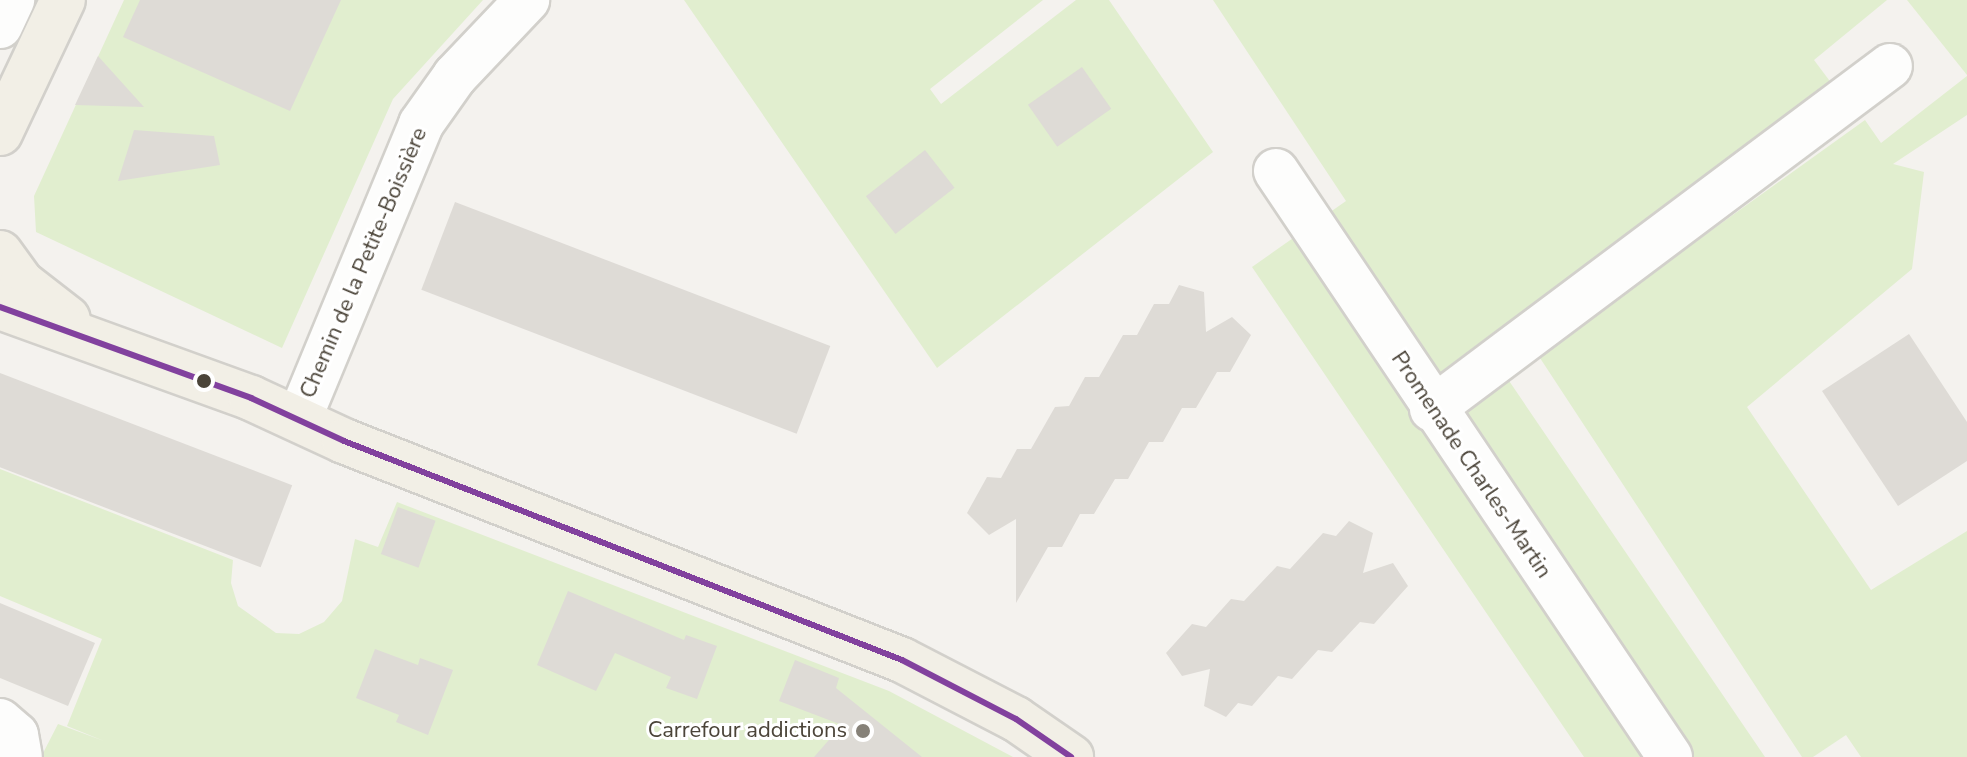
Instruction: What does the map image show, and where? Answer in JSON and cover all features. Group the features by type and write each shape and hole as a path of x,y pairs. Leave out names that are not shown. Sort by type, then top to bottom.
{"main road":[{"path":"1,133 63,0"},
{"path":"0,253 22,283 60,314 126,351"},
{"path":"0,307 126,351 299,419 344,441 902,660 1016,719 1071,757"}],"street":[{"path":"0,26 12,0"},
{"name":"Chemin de la Petite-Boissière","path":"299,419 421,124 455,76 527,0"},
{"path":"1432,409 1890,66"},
{"name":"Promenade Charles-Martin","path":"1276,171 1432,409 1670,757"},
{"path":"0,721 16,735 20,757"}],"green space":[{"path":"124,0 483,0 393,99 282,348 36,232 34,196"},
{"path":"684,0 1043,0 930,89 941,104 1076,0 1109,0 1213,152 937,368"},
{"path":"1213,0 1887,0 1814,60 1832,84 1488,350 1765,757 1584,757 1252,267 1346,201"},
{"path":"1907,0 1967,0 1967,75"},
{"path":"1967,76 1967,115 1893,164 1924,172 1912,269 1747,407 1871,590 1967,531 1967,757 1861,757 1846,735 1813,757 1802,757 1538,355 1865,120 1881,143"},
{"path":"0,469 233,560 231,583 238,606 276,633 299,634 324,622 342,601 355,539 378,547 397,502 889,691 1013,757 41,757 58,724 104,741 67,726 102,639 0,596"}],"building":[{"path":"140,0 341,0 290,111 123,37"},
{"path":"98,56 144,107 75,105"},
{"path":"1082,67 1111,109 1057,147 1028,105"},
{"path":"134,130 214,136 220,165 118,181"},
{"path":"925,150 955,188 895,234 866,196"},
{"path":"455,202 830,346 797,434 421,290"},
{"path":"1179,285 1204,292 1206,332 1232,317 1251,335 1230,372 1217,372 1196,408 1182,408 1163,442 1149,442 1128,479 1115,479 1094,514 1080,514 1062,547 1048,547 1016,603 1016,519 989,535 967,513 987,477 1001,478 1017,449 1031,449 1055,407 1069,406 1085,377 1099,377 1123,335 1137,335 1154,304 1169,304"},
{"path":"1909,334 1967,422 1967,461 1898,506 1822,391"},
{"path":"0,373 292,485 261,567 0,467"},
{"path":"398,507 436,521 418,568 381,554"},
{"path":"1349,521 1373,533 1363,573 1393,563 1408,586 1374,624 1360,622 1332,652 1318,650 1292,679 1278,676 1252,706 1238,703 1226,717 1204,706 1210,669 1182,676 1166,653 1192,624 1206,627 1231,599 1244,601 1277,566 1290,569 1323,533 1336,536"},
{"path":"568,591 684,640 686,635 717,646 697,699 666,688 671,677 615,653 596,691 537,665"},
{"path":"0,603 95,643 68,706 0,678"},
{"path":"375,649 418,665 420,658 453,670 428,735 396,722 399,715 356,698"},
{"path":"795,660 839,678 836,688 922,757 814,757 842,725 779,701"}],"transit line":[{"path":"0,307 251,398 344,441 902,660 1016,719 1071,757"}],"place":[{"name":"Carrefour addictions","path":"863,731"}]}
